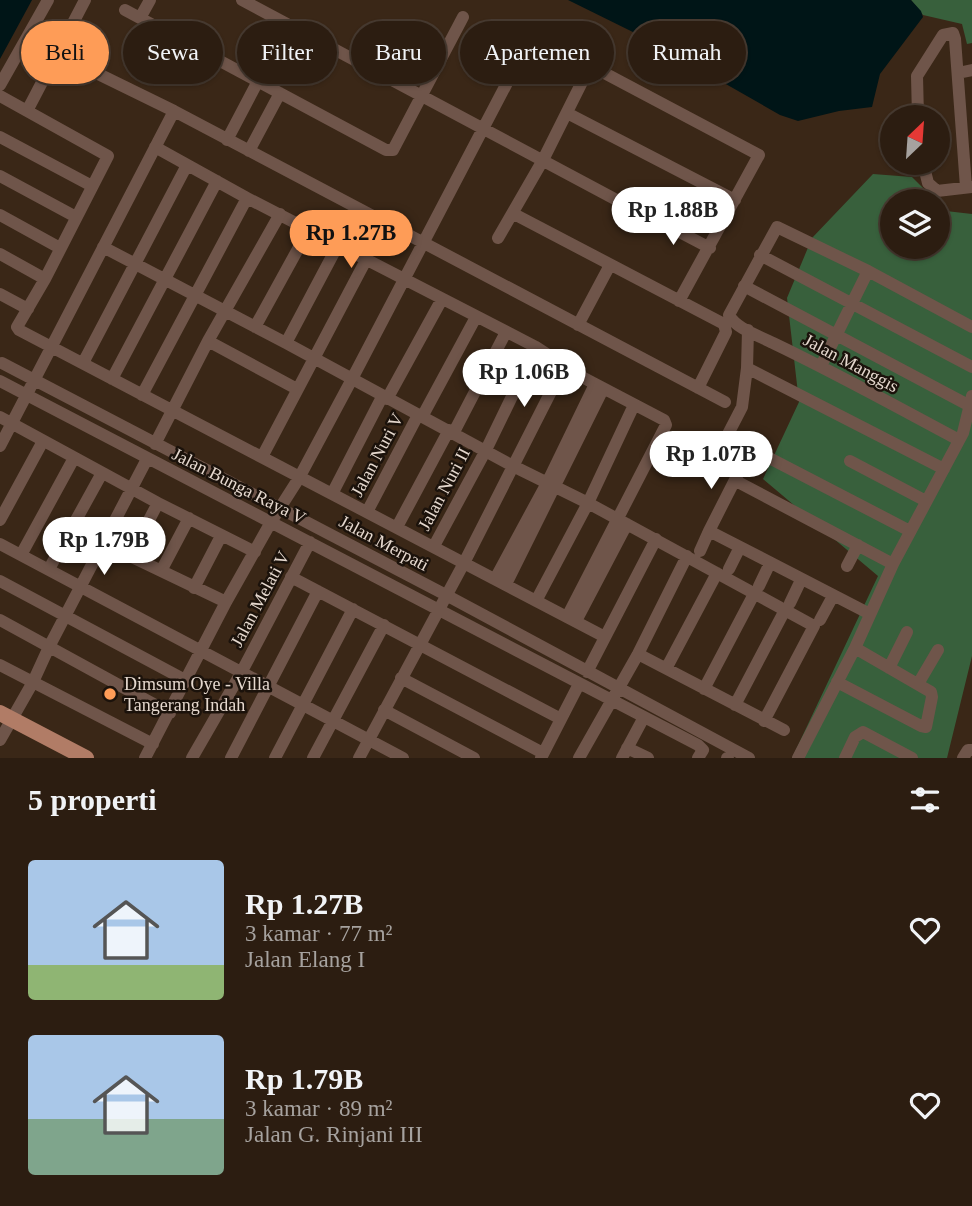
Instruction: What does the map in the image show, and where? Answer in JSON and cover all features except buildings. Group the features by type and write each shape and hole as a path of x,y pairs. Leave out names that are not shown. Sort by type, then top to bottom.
{"main road":[{"path":"4,724 68,758"},
{"path":"4,724 86,758"}],"street":[{"path":"0,85 48,0"},
{"path":"140,18 150,0"},
{"path":"242,0 423,94 626,205"},
{"path":"27,111 81,1"},
{"path":"125,10 237,70"},
{"path":"264,84 393,150 463,16"},
{"path":"918,105 917,76 943,35 953,33 969,187 937,191 928,184 926,175"},
{"path":"498,238 543,160 587,72 593,67 758,154 710,248 679,301"},
{"path":"958,73 972,70"},
{"path":"109,79 725,402"},
{"path":"227,140 256,84"},
{"path":"145,758 165,710 187,681 226,602 299,478 505,84"},
{"path":"248,151 280,93"},
{"path":"0,96 108,156 17,329 605,637"},
{"path":"0,446 174,111"},
{"path":"567,113 735,200"},
{"path":"0,137 92,186"},
{"path":"155,147 247,198 536,347 564,366 663,420 666,425 622,521 572,619"},
{"path":"83,363 187,165"},
{"path":"0,176 76,217"},
{"path":"112,379 217,181"},
{"path":"142,395 247,198"},
{"path":"155,444 208,341 280,214"},
{"path":"513,214 721,322 726,332 698,388"},
{"path":"0,215 60,248"},
{"path":"651,217 710,248"},
{"path":"798,758 855,648 893,564 963,433 971,401 836,335 744,286 777,227 868,271 972,327"},
{"path":"255,327 309,229"},
{"path":"286,343 338,245"},
{"path":"103,247 513,466 687,556 723,571 817,623"},
{"path":"0,254 45,279"},
{"path":"760,255 972,367"},
{"path":"262,457 366,260"},
{"path":"578,325 610,265"},
{"path":"821,366 868,271"},
{"name":"Jalan Manggis","path":"744,286 729,315 732,321 959,440"},
{"path":"0,294 28,309"},
{"path":"332,494 442,299"},
{"path":"365,511 418,414 476,317"},
{"path":"748,330 742,407 727,436 910,531"},
{"path":"397,527 506,332"},
{"path":"208,341 297,389"},
{"path":"432,545 536,347"},
{"name":"Jalan Merpati","path":"2,363 446,595 749,758"},
{"path":"359,758 439,610 564,366"},
{"path":"747,368 944,469"},
{"name":"Jalan Bunga Raya V","path":"0,381 701,746 703,750 698,758"},
{"path":"500,581 599,386"},
{"path":"536,601 588,503 634,405"},
{"path":"0,417 255,552"},
{"path":"0,520 43,441"},
{"path":"21,555 74,457"},
{"path":"4,724 33,682 48,647 148,459"},
{"path":"850,461 926,500"},
{"path":"700,551 742,466"},
{"path":"49,569 102,473"},
{"path":"736,481 893,564"},
{"path":"130,556 158,503"},
{"path":"161,571 189,519"},
{"path":"709,531 870,614"},
{"path":"194,588 221,536"},
{"path":"587,671 656,539"},
{"name":"Jalan Melati V","path":"192,758 241,673 310,542"},
{"path":"103,543 226,602"},
{"path":"0,544 403,758"},
{"path":"847,566 858,545"},
{"path":"667,667 740,547"},
{"path":"579,758 638,654 687,556"},
{"path":"701,687 770,563"},
{"path":"291,577 561,719"},
{"path":"735,705 801,580"},
{"path":"0,581 187,681"},
{"path":"238,758 247,735 322,593"},
{"path":"764,721 833,596"},
{"path":"275,758 353,609"},
{"path":"0,620 165,710"},
{"path":"320,758 386,627"},
{"path":"888,668 907,632"},
{"path":"837,682 925,728 932,694 855,648"},
{"path":"918,684 938,650"},
{"path":"638,654 784,730"},
{"path":"0,665 153,744"},
{"path":"401,678 542,755 579,684"},
{"path":"384,710 474,758"},
{"path":"644,718 624,755 648,758"},
{"path":"313,758 336,722"},
{"path":"845,758 855,737 863,732 912,758"},
{"path":"230,758 247,735"},
{"path":"963,758 965,752 972,750"}],"green space":[{"path":"911,0 972,0 972,43 967,44 962,24 923,15"},
{"path":"873,174 912,177 924,189 880,189 880,259 950,259 950,211 972,214 972,656 947,758 792,758 878,576 763,479 799,402 787,298 812,238"}],"shaded area":[{"path":"0,0 32,0 0,59"},
{"path":"568,0 911,0 923,17 880,74 872,107 839,111 798,121 780,115 726,84 746,84 746,21 628,21 628,30"}],"place":[{"name":"Dimsum Oye - Villa Tangerang Indah","path":"110,694"}]}
